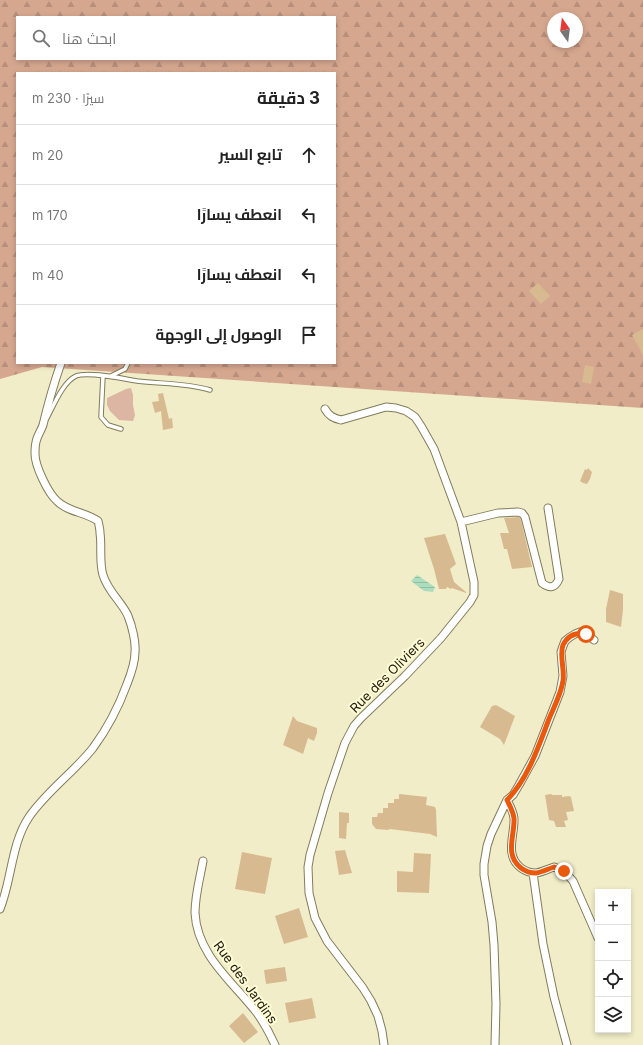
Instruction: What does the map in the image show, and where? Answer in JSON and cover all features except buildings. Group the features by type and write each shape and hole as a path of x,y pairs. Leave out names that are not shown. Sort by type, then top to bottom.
{"street":[{"path":"0,909 21,832 29,817 42,801 93,748 109,724 124,694 133,666 135,651 134,636 128,616 112,593 103,575 98,521 92,517 65,508 56,501 38,470 35,457 36,442 42,428 61,364"},
{"name":"Rue des Oliviers","path":"325,409 334,419 341,420 386,407 406,411 414,417 426,433 434,449 461,522 474,582 474,595 470,602 441,638 360,718 352,730 345,743 310,855 308,887 311,906 315,918 327,941 371,1001 378,1016 384,1045"},
{"path":"461,522 498,513 522,513 525,517 542,583 552,587 557,584 559,579 548,508"},
{"path":"495,1045 496,1004 494,945 492,922 484,875 487,846 507,800 519,785 535,756 560,692 563,676 562,646 570,637 580,632 586,634 594,640"},
{"path":"507,800 512,809 514,818 511,840 513,859 522,868 533,873 555,867 564,871 569,876 576,888 595,931"},
{"name":"Rue des Jardins","path":"203,861 196,897 195,911 198,930 215,963 256,1013 275,1045"},
{"path":"533,873 543,944 554,997 567,1045"}],"lane":[{"path":"112,376 125,369 128,364"},
{"path":"42,428 64,387 77,375 87,374 112,376 138,381 196,386 210,390"},
{"path":"103,376 101,417 108,425 121,429"}],"shaded area":[{"path":"131,388 135,415 133,421 119,420 110,411 107,405 107,398"},
{"path":"417,575 435,587 433,592 424,591 411,581"}],"green space":[{"path":"0,0 643,0 643,408 42,367 0,379"}],"route":[{"path":"564,871 554,867 535,873 525,871 518,866 513,859 511,846 514,818 512,809 507,800 519,785 535,756 560,692 563,676 562,646 565,641 575,634 580,632 586,634"}]}
